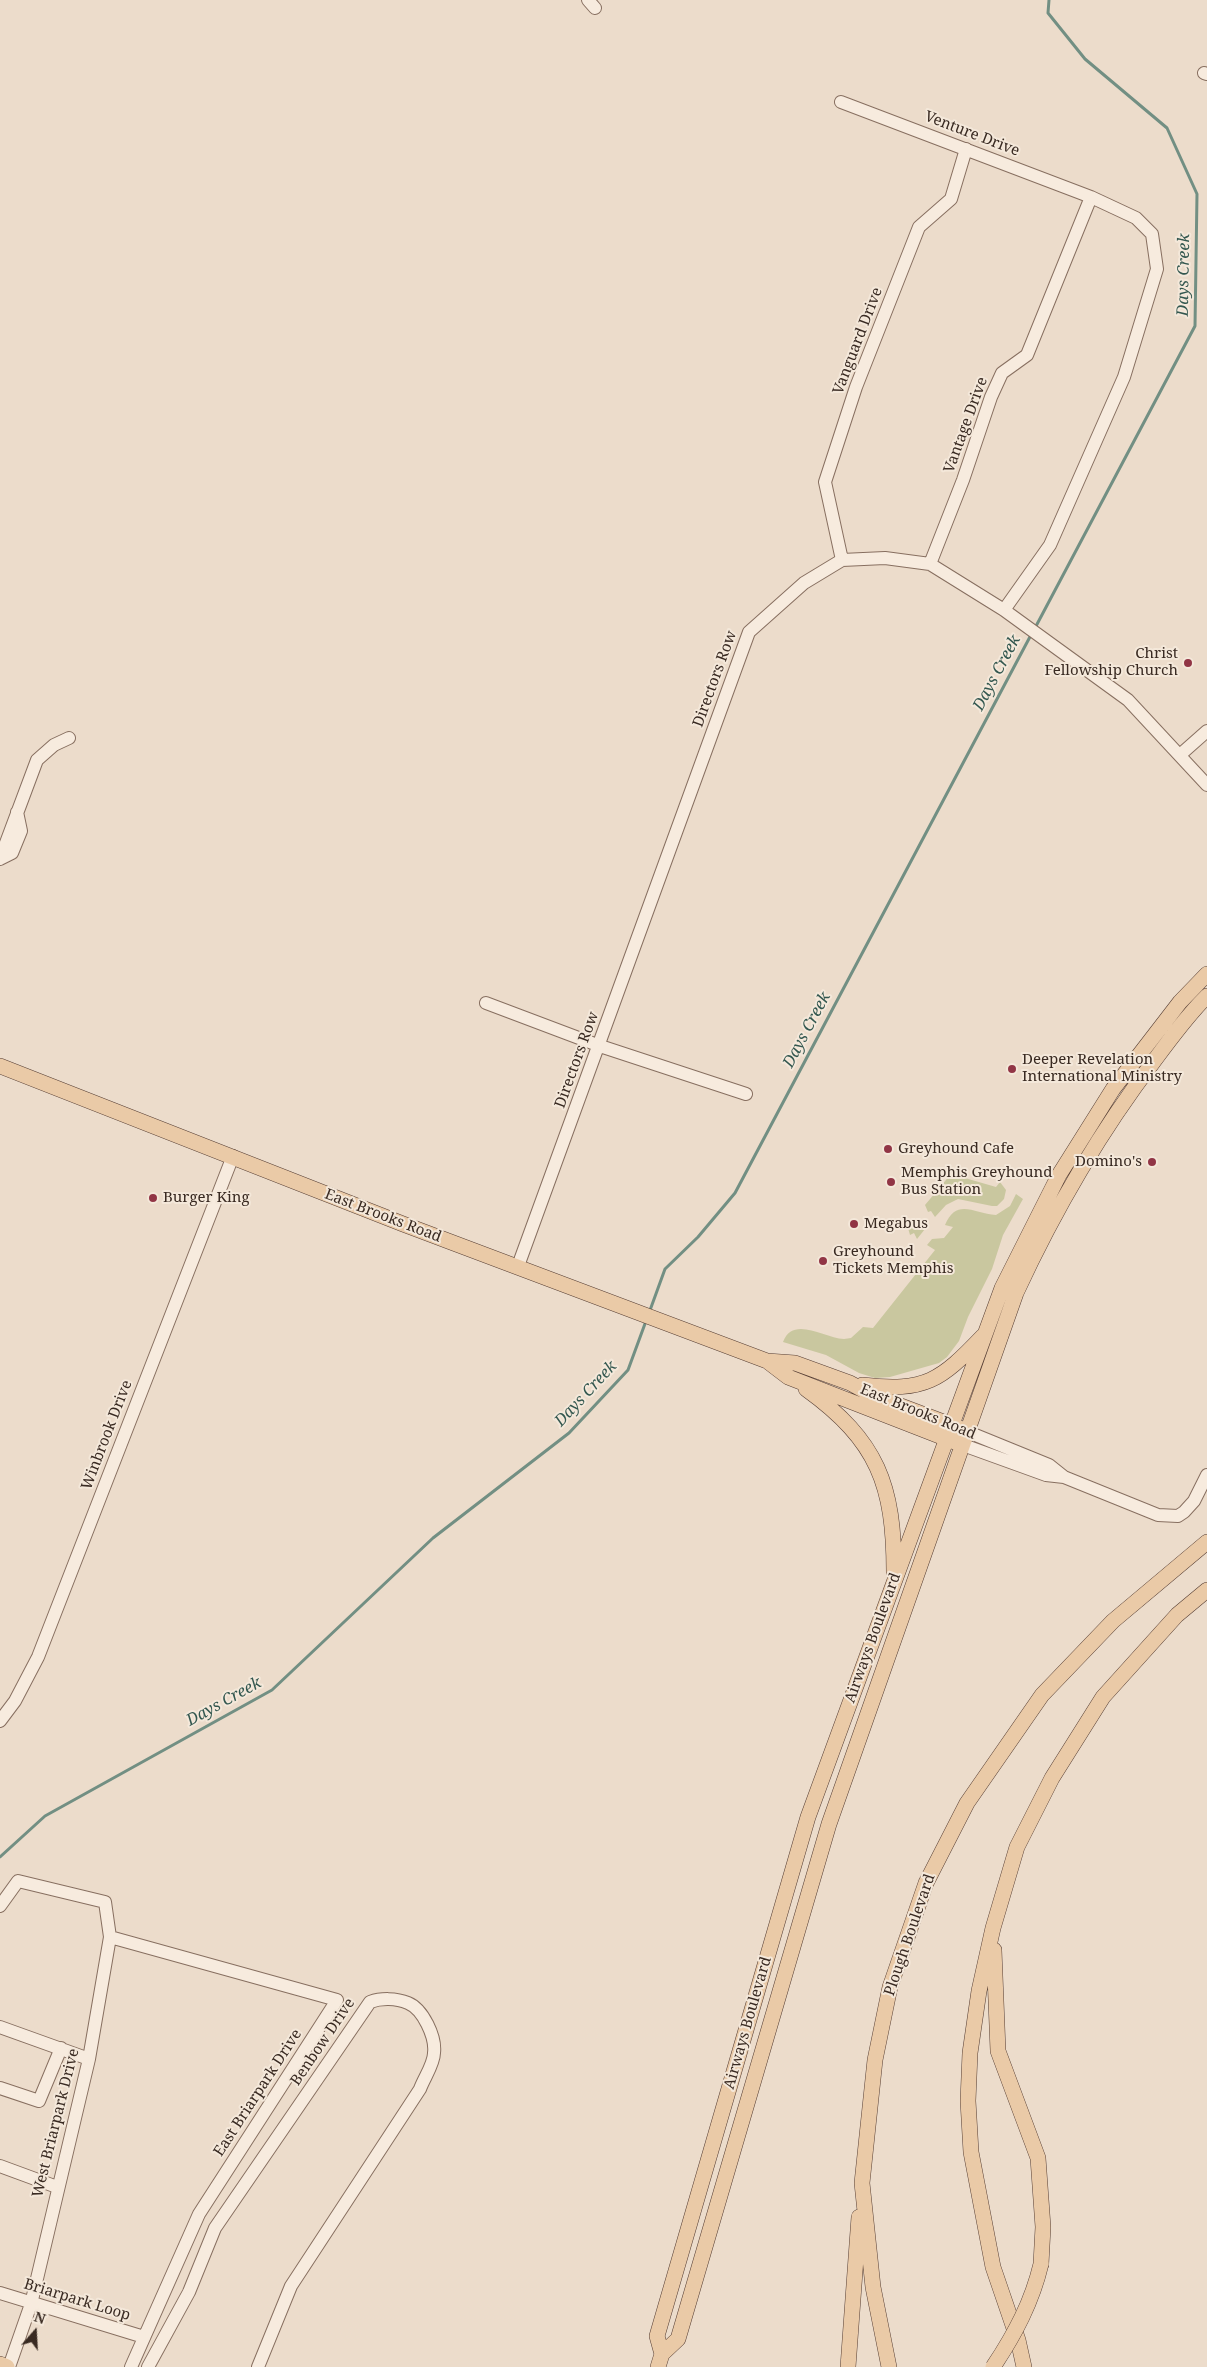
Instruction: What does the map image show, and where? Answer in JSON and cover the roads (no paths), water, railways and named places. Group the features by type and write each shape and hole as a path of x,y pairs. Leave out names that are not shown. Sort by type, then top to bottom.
{"main road":[{"name":"Airways Boulevard","path":"660,2360 678,2339 829,1824 966,1438 1016,1276 1059,1175 1113,1089 1180,1002 1207,974"},
{"name":"Airways Boulevard","path":"660,2360 657,2336 808,1818 987,1331 1016,1276 1072,1182 1121,1106 1191,1012 1207,996"},
{"name":"East Brooks Road","path":"0,1066 403,1224 767,1361 788,1377 947,1440 966,1438"},
{"path":"850,1383 892,1388 909,1387 927,1382 952,1367 987,1331"},
{"name":"East Brooks Road","path":"767,1361 795,1362 850,1383 872,1395 953,1425 966,1438"},
{"path":"788,1377 846,1422 864,1442 873,1458 888,1494 894,1535 894,1580"},
{"name":"Plough Boulevard","path":"889,2367 873,2287 862,2183 875,2060 890,1987 926,1883 967,1803 1042,1695 1113,1621 1207,1542"},
{"path":"1024,2367 1018,2340 993,2267 971,2152 968,2101 970,2053 979,1991 993,1928 1017,1847 1052,1778 1103,1697 1177,1615 1207,1590"},
{"path":"993,1928 998,2051 1038,2158 1043,2227 1041,2264 1035,2287 1011,2340 993,2367"},
{"path":"848,2367 862,2183"},
{"path":"0,2364 8,2367"}],"street":[{"name":"Venture Drive","path":"840,102 1091,197 1136,218 1152,234 1157,269 1124,377 1050,545 1004,610"},
{"name":"Vanguard Drive","path":"842,560 825,482 856,387 919,227 951,199 966,149"},
{"name":"Vantage Drive","path":"930,564 963,480 991,397 1002,373 1026,355 1091,197"},
{"name":"Directors Row","path":"518,1266 600,1046 749,632 804,583 842,560 885,558 930,564 1004,610 1128,700 1181,754 1207,785"},
{"path":"1181,754 1207,731"},
{"path":"0,836 5,824 17,812 37,760 54,745 69,738"},
{"path":"0,859 12,853 21,831 17,812"},
{"path":"486,1004 600,1046 746,1094"},
{"name":"Winbrook Drive","path":"0,1721 15,1701 38,1657 232,1156"},
{"name":"East Brooks Road","path":"966,1438 1049,1465 1064,1477 1158,1515 1178,1516 1194,1501 1207,1475"},
{"name":"West Briarpark Drive","path":"0,1906 18,1881 105,1902 110,1937 89,2058 57,2187 31,2304 8,2367"},
{"name":"East Briarpark Drive","path":"110,1937 337,2000 199,2214 131,2367"},
{"name":"Benbow Drive","path":"148,2367 188,2292 215,2228 370,2002 381,1998 409,2003 425,2020 434,2035 435,2054 420,2089 291,2286 258,2367"},
{"path":"0,2026 89,2058"},
{"path":"0,2088 39,2102 61,2048"},
{"path":"0,2166 57,2187"},
{"name":"Briarpark Loop","path":"0,2293 144,2337"}],"waterway":[{"name":"Days Creek","path":"1035,628 1195,326 1197,194 1167,128 1085,59 1048,13 1049,0"},
{"name":"Days Creek","path":"649,1313 665,1269 698,1237 735,1193 1032,633"},
{"name":"Days Creek","path":"0,1857 45,1816 272,1690 433,1538 569,1433 628,1370 646,1321"}],"place":[{"name":"Christ Fellowship Church","path":"1188,663"},
{"name":"Deeper Revelation International Ministry","path":"1012,1069"},
{"name":"Greyhound Cafe","path":"888,1149"},
{"name":"Domino's","path":"1152,1162"},
{"name":"Memphis Greyhound Bus Station","path":"891,1182"},
{"name":"Burger King","path":"153,1198"},
{"name":"Megabus","path":"854,1224"},
{"name":"Greyhound Tickets Memphis","path":"823,1261"}]}
